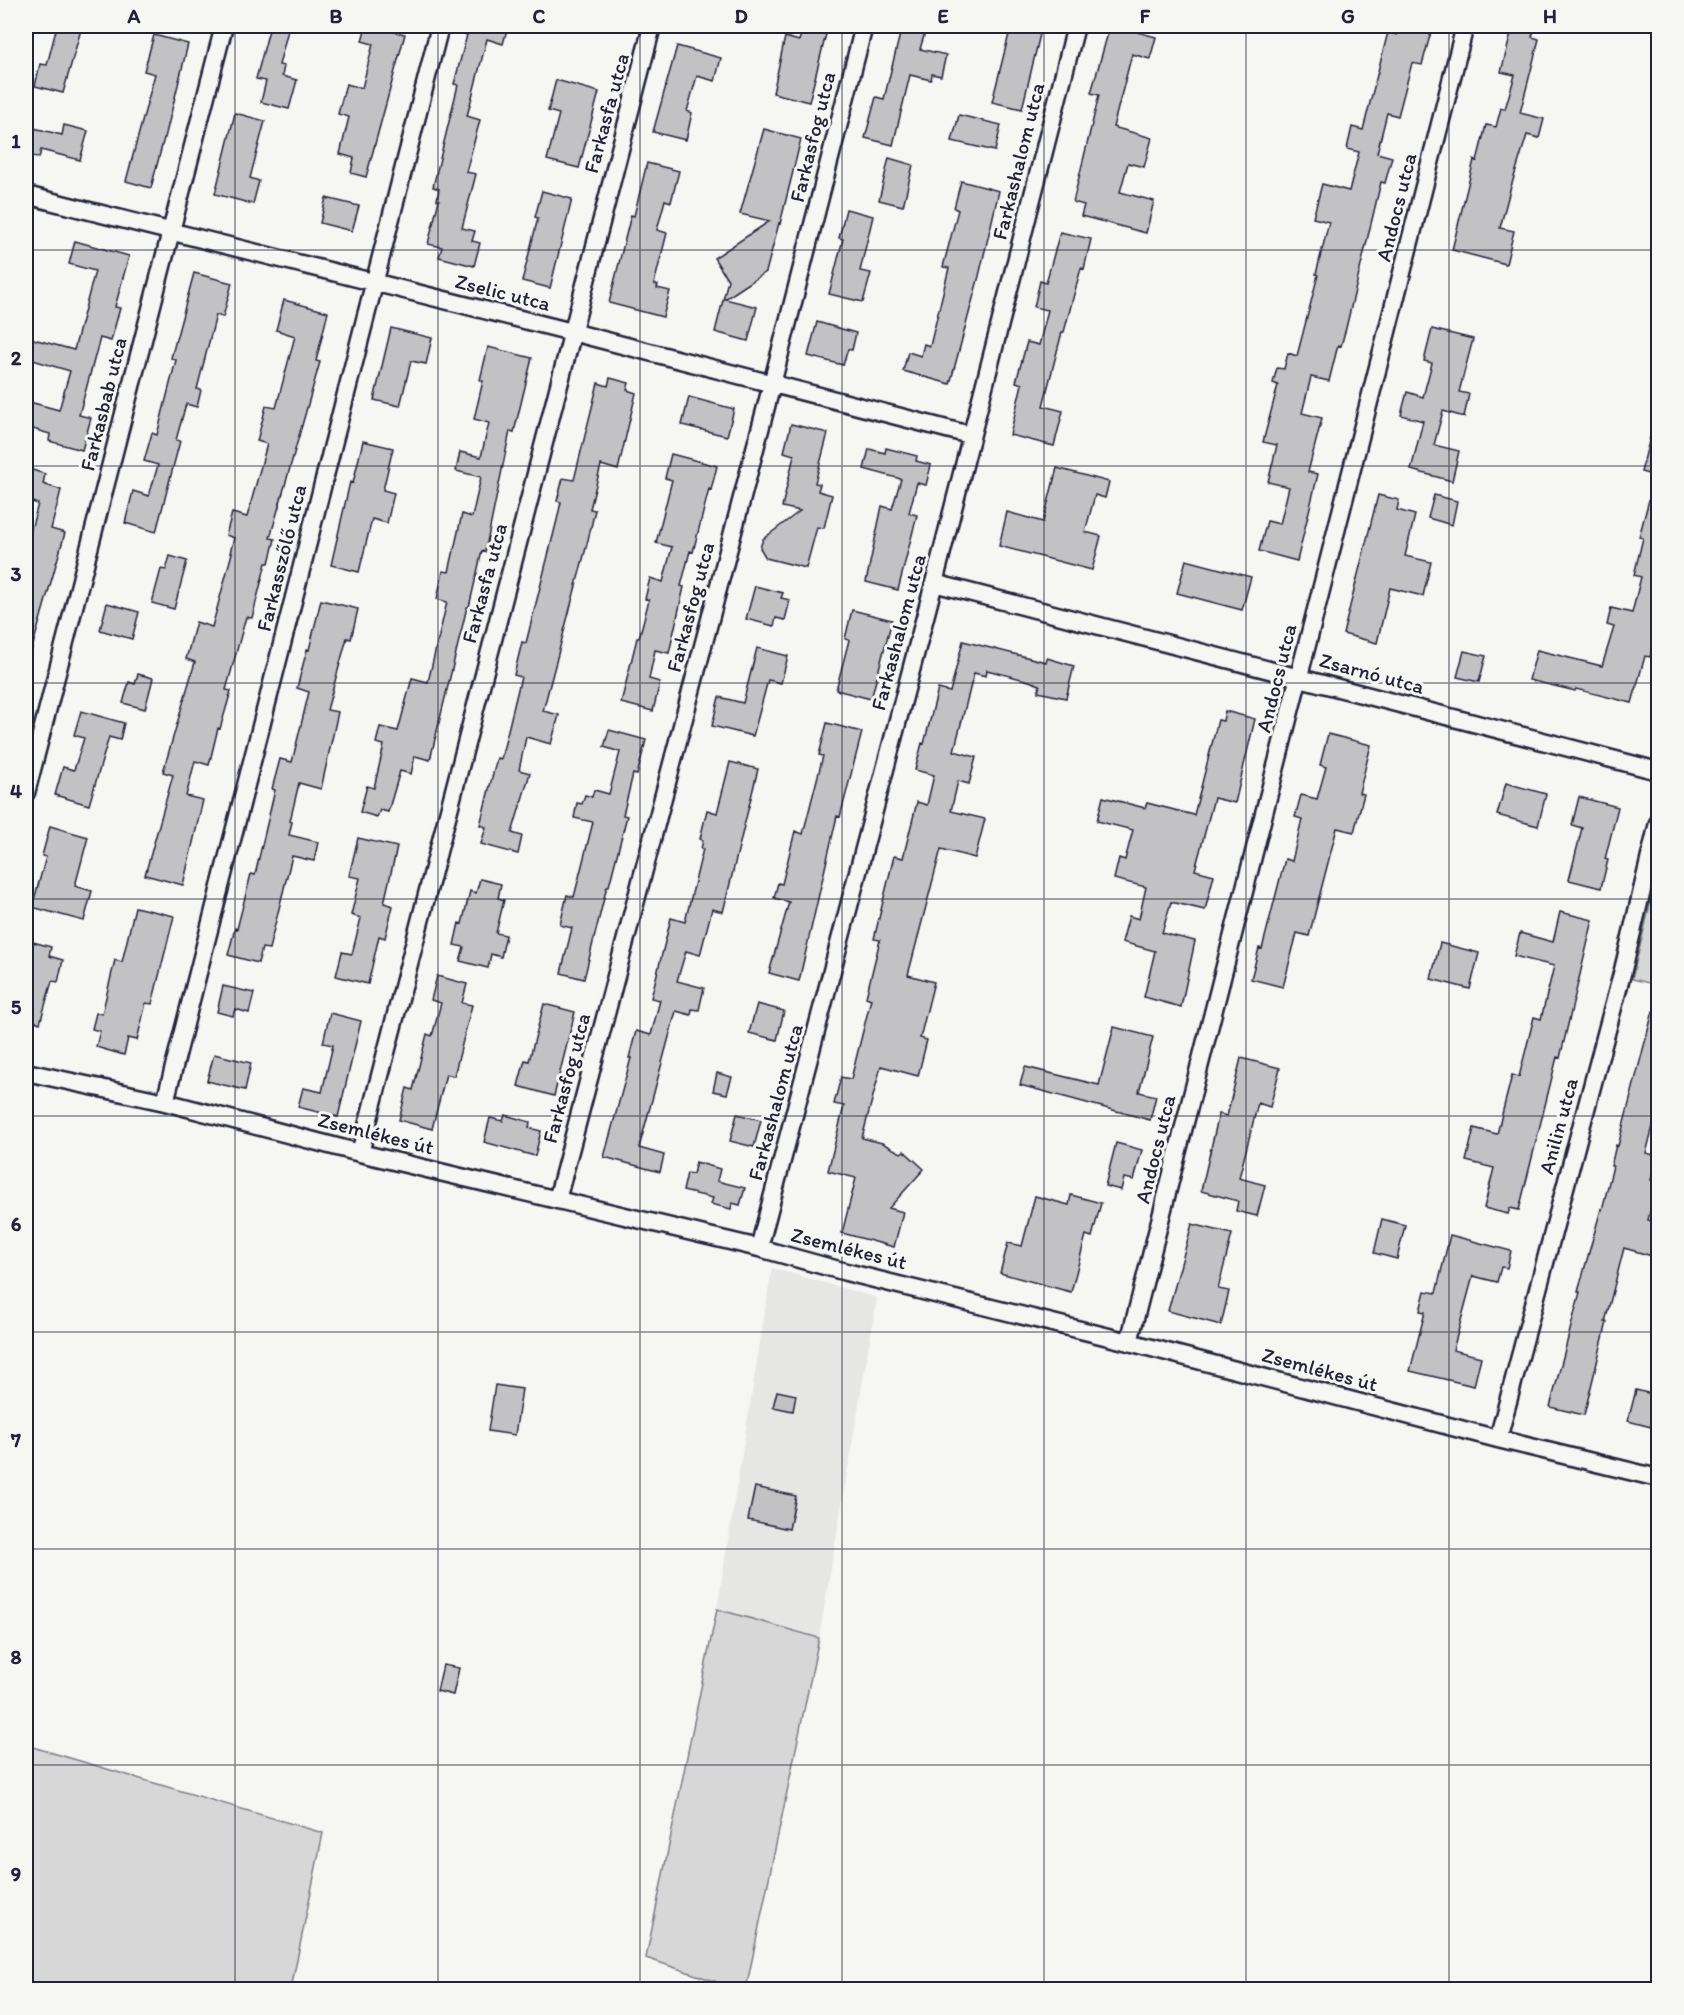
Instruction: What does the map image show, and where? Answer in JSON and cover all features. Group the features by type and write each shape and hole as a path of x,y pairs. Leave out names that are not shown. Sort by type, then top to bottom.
{"street":[{"name":"Farkasbab utca","path":"26,793 224,26"},
{"name":"Farkasszőlő utca","path":"165,1102 440,26"},
{"name":"Farkasfa utca","path":"360,1153 652,26"},
{"name":"Farkasfog utca","path":"557,1200 864,26"},
{"name":"Farkashalom utca","path":"759,1248 934,584 970,435 1076,26"},
{"name":"Andocs utca","path":"1129,1342 1466,26"},
{"name":"Zselic utca","path":"26,195 970,435"},
{"name":"Zsarnó utca","path":"934,584 1659,771"},
{"name":"Anilin utca","path":"1498,1439 1623,970 1659,823"},
{"name":"Zsemlékes út","path":"26,1072 165,1102 360,1153 759,1248 1498,1439 1659,1478"}],"shaded area":[{"path":"1658,872 1658,985 1632,979"},
{"path":"772,1268 877,1298 819,1638 717,1609"},
{"path":"717,1609 819,1638 746,1989 738,1989 646,1958"},
{"path":"26,1745 323,1833 291,1989 26,1989"}],"building":[{"path":"57,26 82,26 63,93 35,86 40,64 47,65"},
{"path":"270,26 289,26 279,65 284,66 282,76 297,80 289,109 261,102 266,81 256,79"},
{"path":"366,26 405,34 366,177 351,173 354,158 340,154 349,117 338,114 346,84 362,88 373,44 362,41"},
{"path":"455,26 508,26 503,44 487,39 467,116 480,120 466,172 476,174 462,228 475,231 472,241 480,243 474,266 439,257 442,247 428,244 439,200 437,200 439,189 433,187 458,85 454,84 467,35 454,31"},
{"path":"803,26 827,30 809,102 773,93 785,37 799,41"},
{"path":"902,26 927,26 920,49 946,55 941,76 932,74 931,80 910,75 893,145 865,138 876,97 884,99"},
{"path":"1011,26 1042,26 1022,109 992,102"},
{"path":"1110,26 1138,26 1137,32 1156,37 1150,59 1132,54 1113,127 1152,138 1144,167 1128,163 1120,192 1154,201 1146,233 1081,216 1084,205 1073,202 1099,95 1091,93"},
{"path":"1399,26 1431,32 1422,65 1412,63 1398,116 1387,113 1377,153 1392,157 1385,183 1381,182 1346,328 1341,346 1338,345 1329,381 1311,377 1302,413 1322,418 1308,472 1318,474 1297,561 1259,551 1267,521 1280,524 1289,487 1268,482 1277,445 1263,442 1278,385 1273,383 1277,368 1284,369 1288,353 1297,356 1318,275 1316,274 1329,222 1313,218 1322,184 1349,191 1359,152 1347,149 1352,127 1363,130 1388,32 1397,35"},
{"path":"1513,26 1535,26 1532,37 1539,39 1520,113 1544,119 1539,138 1527,135 1500,228 1514,231 1506,264 1452,250 1474,160 1477,161 1486,125 1496,127 1501,108 1505,109 1515,75 1501,72"},
{"path":"154,35 188,44 151,188 126,181 155,74 144,71"},
{"path":"677,46 721,58 715,81 697,76 687,111 692,113 686,140 653,132"},
{"path":"556,80 599,92 579,168 547,160 559,114 548,111"},
{"path":"235,113 265,121 250,178 259,181 253,204 215,194"},
{"path":"959,115 1001,125 995,151 952,141"},
{"path":"64,125 88,131 80,160 41,150 39,158 26,154 26,126 62,135"},
{"path":"764,129 801,139 766,272 725,299 757,307 748,341 715,332 728,280 714,258 770,221 740,214"},
{"path":"889,158 913,165 903,206 879,200"},
{"path":"647,163 679,171 671,202 665,200 657,230 667,233 654,284 658,285 657,288 670,291 663,317 609,303 631,215 634,216"},
{"path":"961,181 999,191 950,384 903,371 908,352 921,356 924,344 930,346 949,268 943,267 958,210 954,208"},
{"path":"542,191 572,199 550,288 522,281 538,218 535,217"},
{"path":"326,198 359,206 352,231 320,223"},
{"path":"846,209 873,216 860,271 871,273 863,302 829,294 843,239 839,238"},
{"path":"1060,232 1091,239 1084,269 1081,268 1064,332 1062,332 1043,406 1063,411 1054,446 1010,435 1022,384 1016,382 1027,342 1039,345 1048,310 1034,307 1040,281 1046,283"},
{"path":"75,241 129,256 115,307 120,308 111,341 100,338 79,415 91,418 82,450 49,441 50,434 26,427 26,401 59,410 70,371 26,358 26,337 74,350 95,271 69,264"},
{"path":"194,273 232,283 223,317 216,315 197,389 201,390 197,407 186,404 176,440 180,441 156,532 125,523 133,491 149,496 158,465 144,461 152,433 157,435 176,360 171,358"},
{"path":"284,300 328,312 316,361 320,362 270,538 275,539 269,563 266,563 252,618 246,617 226,690 231,691 220,729 218,728 209,765 195,761 186,796 203,800 183,885 145,875 173,775 163,772 195,662 186,659 196,622 212,627 232,553 230,553 234,538 226,535 232,513 247,517 267,444 257,441 266,406 276,408 295,336 276,330"},
{"path":"817,322 856,333 852,350 848,349 843,365 808,356"},
{"path":"391,328 432,338 426,364 411,361 400,406 374,400"},
{"path":"1432,329 1473,339 1459,392 1469,394 1464,417 1443,411 1434,445 1459,451 1452,481 1411,470 1423,421 1401,415 1407,392 1423,397 1432,363 1424,361"},
{"path":"488,347 532,358 514,432 510,431 485,552 482,551 469,607 467,607 430,760 415,756 411,774 400,771 388,812 380,810 377,817 360,812 367,786 374,788 384,745 376,743 380,727 398,731 412,678 428,682 447,602 437,599 443,571 449,572 462,514 472,517 481,477 456,471 460,452 481,457 489,423 474,419"},
{"path":"610,378 629,383 627,390 636,393 618,470 601,465 590,509 595,510 543,711 559,715 551,744 526,737 519,770 530,773 512,833 522,836 518,854 481,844 486,827 480,825 497,758 501,759 521,677 514,675 522,642 526,643 557,520 561,502 557,501 563,478 574,480 598,383 608,386"},
{"path":"689,397 734,409 727,436 682,425"},
{"path":"791,424 828,433 815,483 820,484 818,491 832,495 824,528 817,527 806,568 766,558 760,548 763,539 800,511 782,507 794,455 784,452"},
{"path":"1653,426 1659,427 1659,477 1641,472"},
{"path":"363,441 393,448 383,490 394,493 387,523 372,519 359,572 331,565 350,482 353,483"},
{"path":"886,448 917,456 916,461 931,465 926,485 917,483 909,513 917,515 898,590 866,582 882,506 892,509 901,479 864,469 869,449 885,453"},
{"path":"671,454 717,466 681,586 684,587 669,653 655,650 649,679 660,682 653,711 621,703 649,600 645,599 650,578 663,582 672,547 656,543 672,480 665,478"},
{"path":"26,468 45,474 43,484 61,490 51,529 65,533 31,652 26,652 26,548 38,504 26,500"},
{"path":"1057,468 1109,482 1105,498 1095,495 1085,532 1101,536 1092,570 999,546 1007,512 1043,522"},
{"path":"1653,485 1659,485 1659,624 1650,657 1645,656 1632,703 1529,680 1537,650 1602,666 1614,627 1607,625 1611,608 1632,613 1641,577 1634,575 1643,538 1639,537"},
{"path":"1378,495 1399,500 1397,510 1415,515 1405,556 1431,562 1423,596 1390,588 1377,643 1343,634"},
{"path":"1434,495 1457,501 1452,525 1428,518"},
{"path":"170,556 187,561 174,609 152,603 161,569 166,570"},
{"path":"1186,560 1251,577 1242,610 1177,593"},
{"path":"755,586 783,593 781,598 790,600 785,620 776,618 774,626 746,619"},
{"path":"321,600 358,609 351,639 347,638 327,710 338,712 321,789 299,783 290,821 292,822 289,835 318,842 314,861 292,856 269,949 262,948 258,963 228,955 251,874 255,875 280,759 292,762 309,692 297,688"},
{"path":"107,603 139,612 132,639 100,630"},
{"path":"852,610 892,620 871,699 836,690 849,640 845,639"},
{"path":"963,641 1046,662 1047,658 1074,666 1066,698 1038,692 1040,685 1029,681 987,670 986,676 974,673 954,751 976,757 969,784 958,781 951,811 985,819 975,858 941,849 908,975 934,982 920,1038 927,1040 918,1076 881,1066 862,1138 882,1143 901,1153 904,1151 924,1169 889,1208 903,1212 894,1247 842,1233 856,1178 828,1171 844,1106 834,1104 841,1077 851,1079 871,999 866,997 880,940 874,939 894,856 903,858 917,802 927,805 934,775 915,770 922,743 924,744 938,689 950,692"},
{"path":"757,648 788,656 781,683 768,680 753,736 712,726 719,697 743,703"},
{"path":"1464,651 1486,656 1479,682 1457,677"},
{"path":"138,674 153,678 145,709 123,703 129,682 135,684"},
{"path":"81,711 124,723 120,740 109,737 89,805 55,795 63,767 74,770 84,738 74,735"},
{"path":"1225,711 1255,719 1235,803 1214,798 1195,870 1214,875 1205,910 1171,902 1162,933 1195,941 1181,1007 1144,997 1155,951 1122,942 1129,916 1139,919 1146,887 1114,879 1119,858 1125,860 1133,830 1097,821 1103,797 1145,808 1147,803 1194,815 1218,720 1223,721"},
{"path":"827,723 862,732 840,817 837,816 799,981 769,973 789,902 774,898 778,883 782,884 795,831 803,834 823,756 819,755"},
{"path":"609,730 646,740 637,775 633,774 623,815 627,816 584,979 561,973 572,928 560,925 567,895 574,897 593,822 574,818 577,803 582,804 585,795 592,797 594,790 609,794 620,752 604,747"},
{"path":"1328,734 1371,745 1359,793 1364,794 1354,832 1337,828 1309,936 1297,933 1283,987 1251,979 1259,948 1262,949 1285,859 1292,861 1302,819 1295,817 1301,795 1317,799 1326,767 1320,765"},
{"path":"730,762 758,769 723,912 712,909 700,955 686,951 677,981 704,988 699,1010 692,1009 691,1015 676,1011 639,1148 664,1155 660,1172 604,1157 631,1058 629,1058 636,1031 651,1035 660,1000 651,998 671,918 685,922 703,849 701,849 703,840 700,839 707,810 717,813"},
{"path":"1506,783 1546,794 1538,826 1497,815"},
{"path":"1579,797 1618,807 1605,859 1608,860 1601,888 1569,880 1582,828 1572,825"},
{"path":"50,826 88,837 75,886 92,891 84,921 32,907 46,857 42,856"},
{"path":"358,838 397,847 384,903 393,906 385,938 379,936 368,984 336,976 342,952 352,954 361,918 351,915 360,878 349,876"},
{"path":"480,879 501,884 498,898 504,900 496,933 506,935 501,957 491,954 488,968 460,961 464,947 454,945 470,891 476,893"},
{"path":"135,907 174,916 152,1004 146,1003 137,1040 128,1038 124,1055 96,1047 100,1031 92,1029 96,1013 102,1014 115,960 122,962"},
{"path":"1560,912 1593,920 1560,1058 1557,1057 1519,1210 1510,1208 1508,1214 1484,1208 1494,1168 1466,1161 1474,1128 1497,1134 1512,1075 1519,1077 1534,1017 1541,1019 1554,966 1514,956 1520,933 1553,942"},
{"path":"26,940 51,947 49,956 63,960 58,982 52,981 40,1023 26,1018"},
{"path":"1440,943 1479,953 1470,989 1431,979"},
{"path":"437,976 467,984 462,1003 472,1005 454,1076 446,1074 432,1129 399,1120 407,1088 413,1090 427,1034 432,1036 441,1003 431,1000"},
{"path":"223,986 254,993 249,1013 235,1009 233,1016 217,1012"},
{"path":"544,1004 575,1012 554,1096 518,1086 525,1060 529,1061"},
{"path":"757,1004 784,1011 777,1040 749,1033"},
{"path":"1653,1011 1659,1012 1659,1116 1656,1115 1646,1153 1658,1156 1651,1180 1657,1182 1648,1220 1659,1223 1659,1230 1652,1256 1624,1248 1584,1415 1550,1407 1580,1292 1578,1292 1602,1210 1616,1145 1618,1146"},
{"path":"330,1013 361,1021 338,1117 298,1107 303,1088 322,1092 333,1045 323,1043"},
{"path":"1114,1027 1153,1037 1139,1092 1156,1096 1150,1120 1020,1085 1025,1067 1099,1085"},
{"path":"214,1054 251,1063 245,1090 207,1081"},
{"path":"1241,1058 1280,1068 1270,1107 1258,1103 1239,1178 1265,1185 1257,1216 1236,1211 1238,1201 1201,1191 1219,1114 1227,1116"},
{"path":"717,1073 732,1077 727,1094 713,1091"},
{"path":"737,1114 761,1120 754,1147 730,1141"},
{"path":"505,1115 530,1122 529,1128 541,1131 535,1156 484,1142 490,1118 503,1121"},
{"path":"1116,1143 1142,1150 1134,1180 1124,1178 1121,1190 1105,1186"},
{"path":"696,1162 720,1169 717,1181 745,1188 740,1205 732,1203 731,1209 711,1204 713,1198 683,1191 687,1173 693,1174"},
{"path":"1071,1195 1101,1203 1092,1237 1086,1235 1071,1292 1000,1273 1008,1243 1022,1246 1035,1196 1069,1205"},
{"path":"1382,1219 1405,1225 1397,1259 1374,1253"},
{"path":"1192,1224 1232,1234 1218,1289 1229,1291 1221,1325 1168,1311"},
{"path":"1450,1235 1511,1251 1507,1268 1501,1267 1497,1282 1473,1276 1453,1350 1481,1357 1474,1386 1410,1371 1425,1312 1420,1311 1425,1291 1436,1293"},
{"path":"495,1385 522,1389 515,1435 488,1431"},
{"path":"1636,1390 1659,1396 1651,1427 1628,1421"},
{"path":"777,1391 796,1395 793,1411 773,1407"},
{"path":"755,1487 796,1496 789,1529 748,1520"},
{"path":"443,1665 459,1668 453,1695 437,1691"}]}
